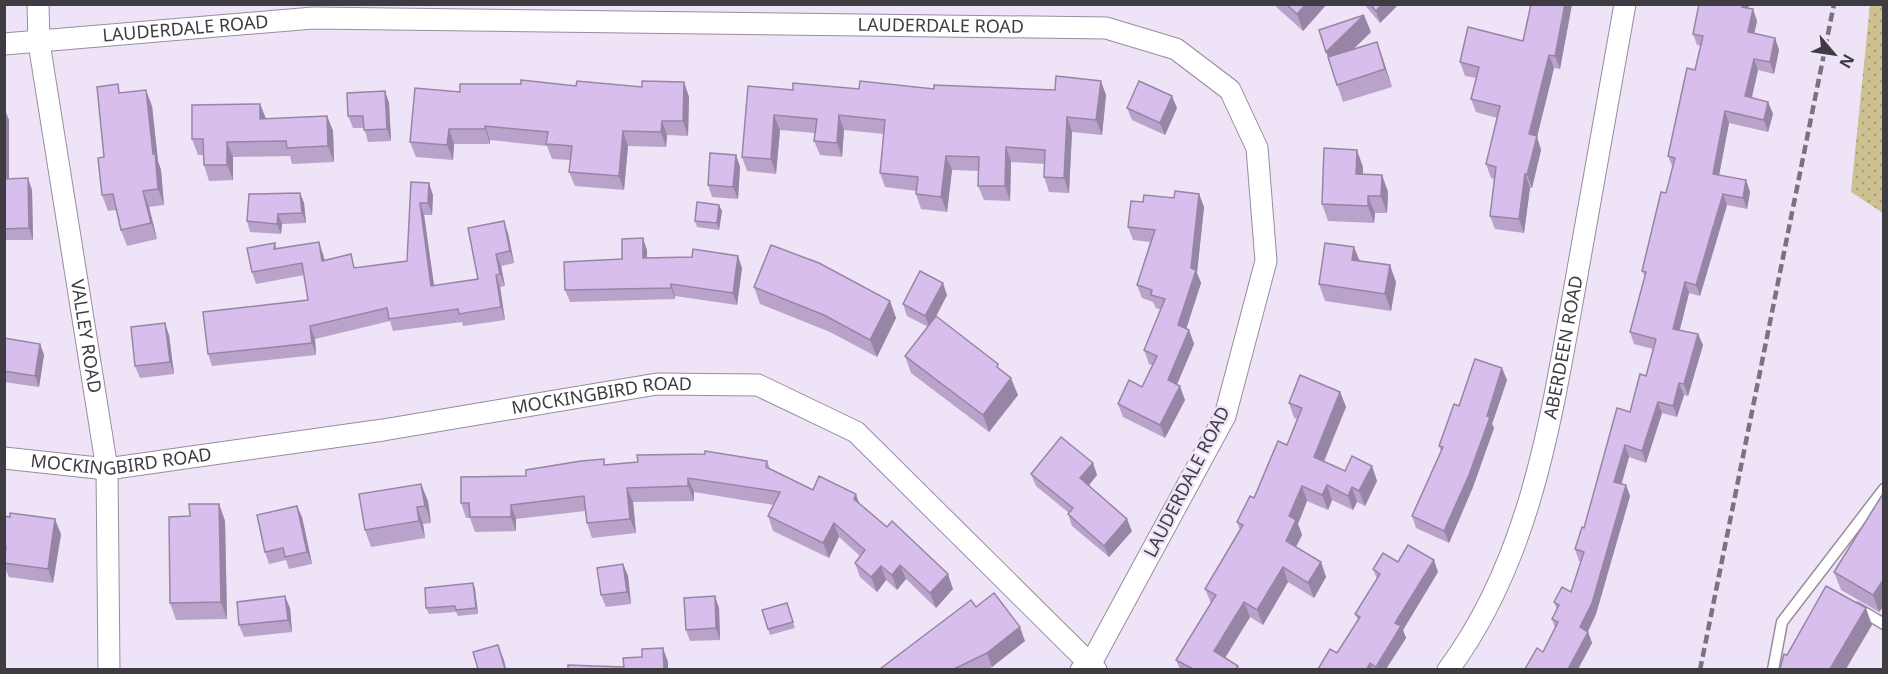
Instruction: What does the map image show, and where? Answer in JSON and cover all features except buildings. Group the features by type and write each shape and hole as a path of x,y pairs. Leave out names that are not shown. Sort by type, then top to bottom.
{"street":[{"name":"VALLEY ROAD","path":"38,4 39,43 107,469 109,669"},
{"name":"ABERDEEN ROAD","path":"1448,669 1472,637 1513,552 1547,440 1625,4"},
{"name":"LAUDERDALE ROAD","path":"4,44 39,43 313,18 1106,28 1176,49 1230,90 1257,148 1266,261 1225,416 1089,668"},
{"name":"MOCKINGBIRD ROAD","path":"4,458 107,469 383,430 657,384 758,385 856,432 1089,668"}],"lane":[{"path":"1773,669 1782,622 1884,489"},
{"path":"1813,582 1823,588"},
{"path":"1843,600 1884,624"}],"shaded area":[{"path":"1870,5 1883,5 1883,213 1851,192"}],"railway":[{"path":"1700,670 1834,4"}]}
